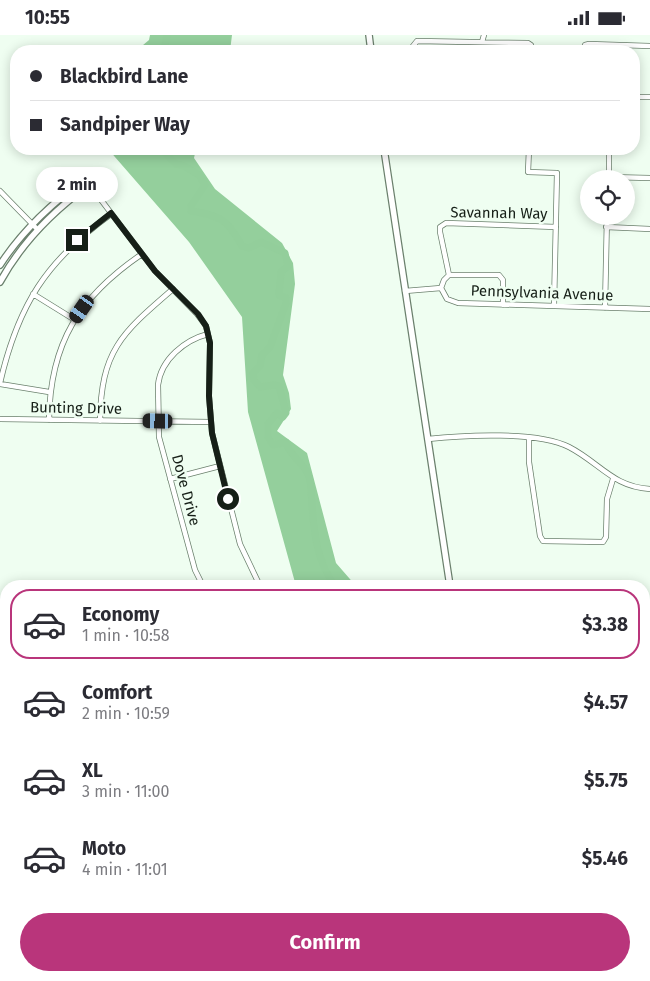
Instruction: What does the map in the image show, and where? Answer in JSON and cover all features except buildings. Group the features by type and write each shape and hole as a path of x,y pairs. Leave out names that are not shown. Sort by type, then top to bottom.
{"street":[{"path":"414,45 417,41 482,37 531,45"},
{"path":"385,155 449,580"},
{"path":"529,155 528,172 557,173 554,306"},
{"path":"609,155 609,170"},
{"path":"635,177 650,177"},
{"path":"0,265 33,224 60,198 85,179 142,254 198,314 208,334 211,422 220,466 240,544 257,580"},
{"path":"0,282 22,248 38,229 65,202 89,185"},
{"path":"0,191 38,229"},
{"path":"49,392 0,384 14,332 32,294 77,240 111,213"},
{"name":"Savannah Way","path":"450,275 440,232 442,225 446,223 556,227"},
{"path":"605,308 606,227 650,229"},
{"path":"48,420 49,392 56,359 75,319 90,298 106,281 142,254"},
{"path":"405,291 441,288 444,280 450,275 502,277 503,305"},
{"name":"Pennsylvania Avenue","path":"441,288 444,296 451,302 650,309"},
{"path":"100,421 102,380 113,354 130,328 173,289"},
{"path":"32,294 75,319"},
{"name":"Dove Drive","path":"200,580 195,570 158,437 158,385 162,369 186,343 208,334"},
{"name":"Bunting Drive","path":"0,419 211,422"},
{"path":"428,439 456,436 544,439 568,446 613,479 634,488 650,489"},
{"path":"529,438 529,462 540,536 543,541 602,542 606,537 608,493 613,479"},
{"path":"170,479 220,466"}],"green space":[{"path":"150,35 232,35 231,45 143,45 149,40"},
{"path":"113,155 195,155 194,158 215,189 282,243 293,263 295,284 283,375 289,393 291,409 277,431 307,453 336,563 351,580 294,580 248,412 242,317 189,242"}],"waterway":[{"path":"165,45 167,35"},
{"path":"167,155 176,164 184,166 199,175 205,185 191,206 191,211 222,220 232,230 242,246 249,248 261,242 285,253 288,266 281,272 279,295 286,298 286,303 270,347 262,355 260,366 253,373 254,380 260,387 279,386 286,413 283,417 277,413 268,424 268,437 273,445 286,442 290,451 307,472 311,483 314,526 320,557 331,580"}],"route":[{"path":"77,240 111,213 155,271 198,314 206,326 210,343 209,406 212,433 228,499"}]}
